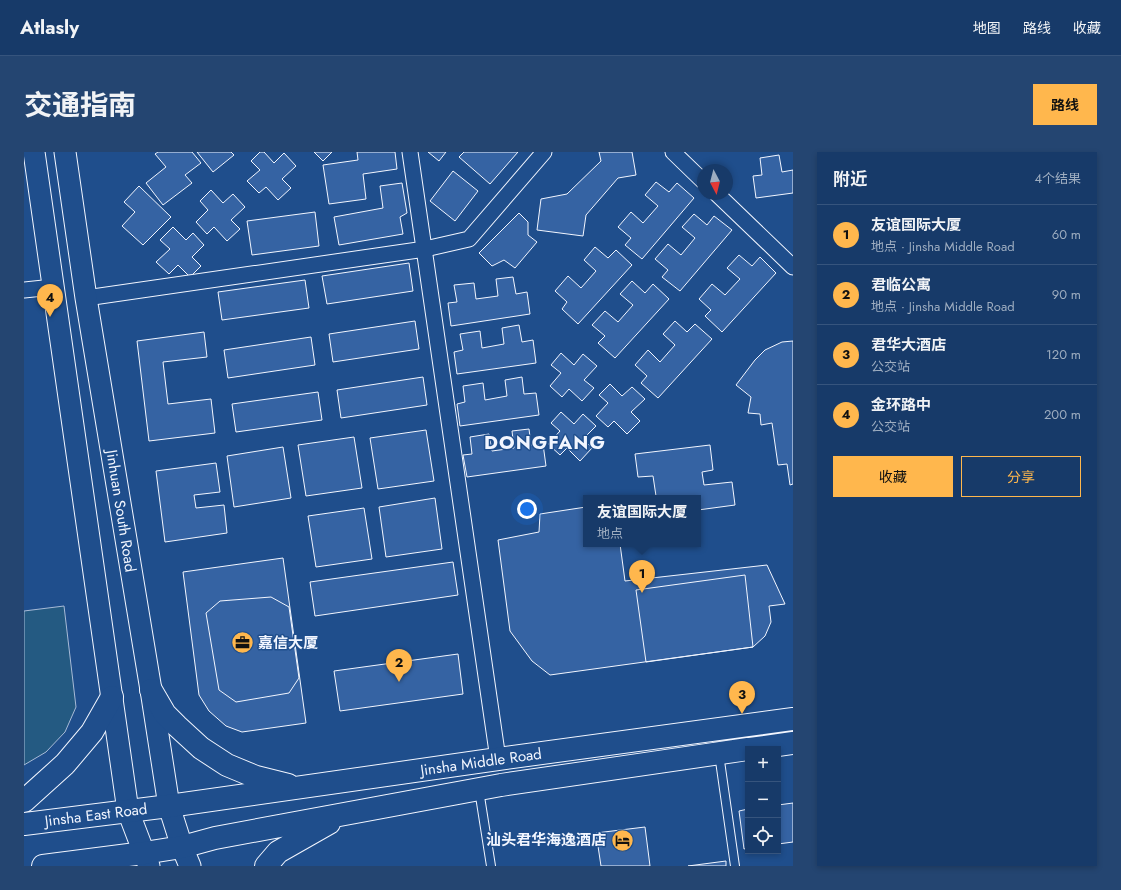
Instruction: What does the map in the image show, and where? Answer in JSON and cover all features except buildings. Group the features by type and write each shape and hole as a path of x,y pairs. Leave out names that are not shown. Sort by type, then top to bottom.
{"main road":[{"path":"34,152 128,811 146,860"},
{"name":"Jinhuan South Road","path":"65,152 86,298 169,806 186,856"},
{"path":"151,690 165,714 201,748 227,765 256,777 299,788"},
{"path":"24,801 65,764 92,732 112,697"},
{"name":"Jinsha Middle Road","path":"169,806 793,719"},
{"name":"Jinsha Middle Road","path":"771,746 793,743"},
{"name":"Jinsha Middle Road","path":"186,856 216,838 508,784 745,750"},
{"name":"Jinsha East Road","path":"24,824 169,806"},
{"path":"266,866 278,852 340,816"},
{"path":"43,866 186,856"}],"street":[{"path":"410,152 498,759"},
{"path":"86,298 425,249 469,239 544,152"},
{"path":"673,152 697,175"},
{"path":"723,200 793,267"},
{"path":"24,290 53,287"}],"lane":[{"path":"719,754 735,866"},
{"path":"479,789 491,866"}],"shaded area":[{"path":"64,606 76,707 65,732 46,752 24,765 24,611"}],"place":[{"name":"金环路中","path":"50,317"},
{"name":"友谊国际大厦","path":"642,593"},
{"name":"嘉信大厦","path":"243,643"},
{"name":"君临公寓","path":"399,682"},
{"name":"君华大酒店","path":"742,714"},
{"name":"汕头君华海逸酒店","path":"622,840"}],"district":[{"name":"DONGFANG","path":"545,442"}]}
